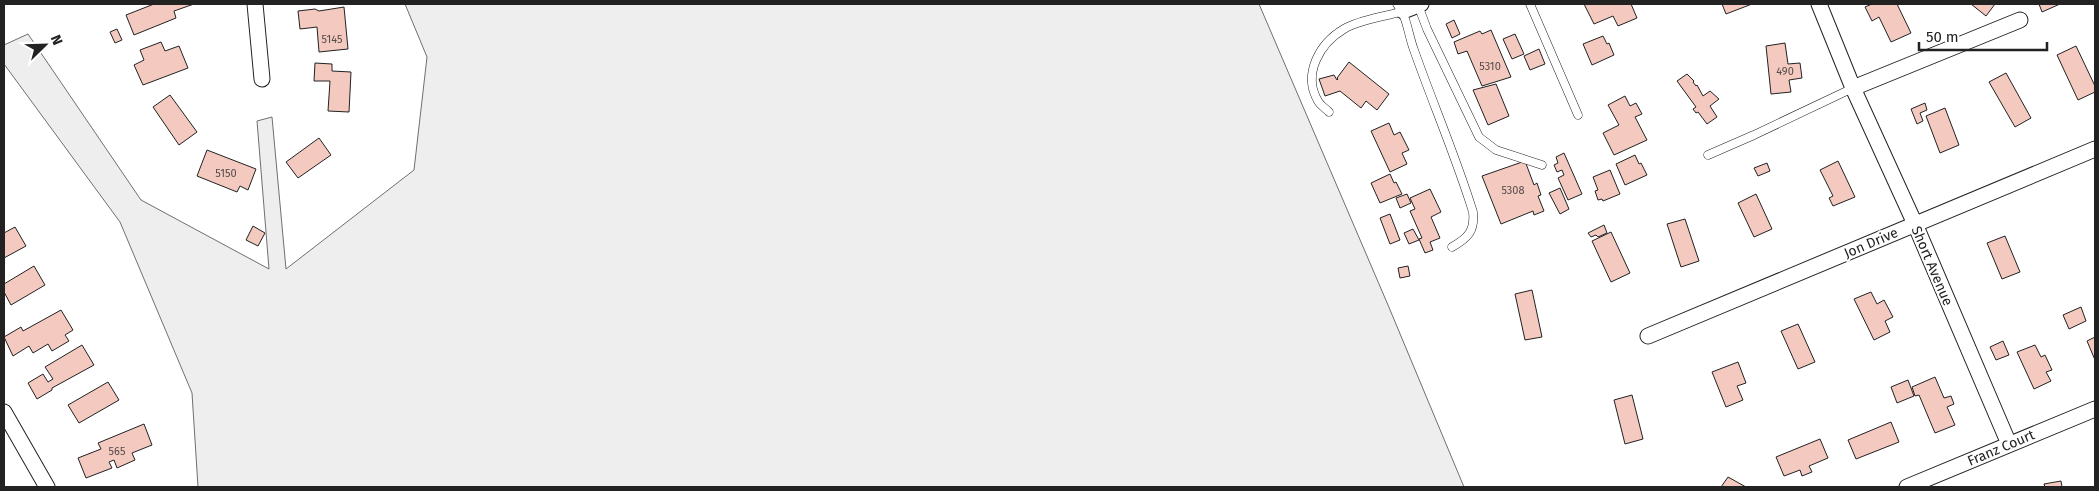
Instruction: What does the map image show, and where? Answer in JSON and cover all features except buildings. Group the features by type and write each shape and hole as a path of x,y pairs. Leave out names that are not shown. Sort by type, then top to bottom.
{"street":[{"path":"255,4 262,79"},
{"path":"1400,8 1420,4"},
{"name":"Short Avenue","path":"1818,4 2009,444"},
{"path":"1853,88 2020,20"},
{"name":"Jon Drive","path":"1648,336 2095,149"},
{"name":"Franz Court","path":"1907,487 2095,408"},
{"path":"4,412 46,487"}],"lane":[{"path":"1420,4 1427,29 1479,137 1496,150 1542,165"},
{"path":"1530,4 1578,115"},
{"path":"1328,112 1318,101 1312,77 1315,60 1323,48 1344,29 1400,8 1473,212 1474,224 1469,234 1452,247"},
{"path":"1708,154 1754,135 1853,88"}],"shaded area":[{"path":"405,4 1259,4 1464,487 198,487 192,393 120,222 4,64 4,45 28,34 141,200 269,269 257,121 272,117 286,269 414,170 427,57"}]}
